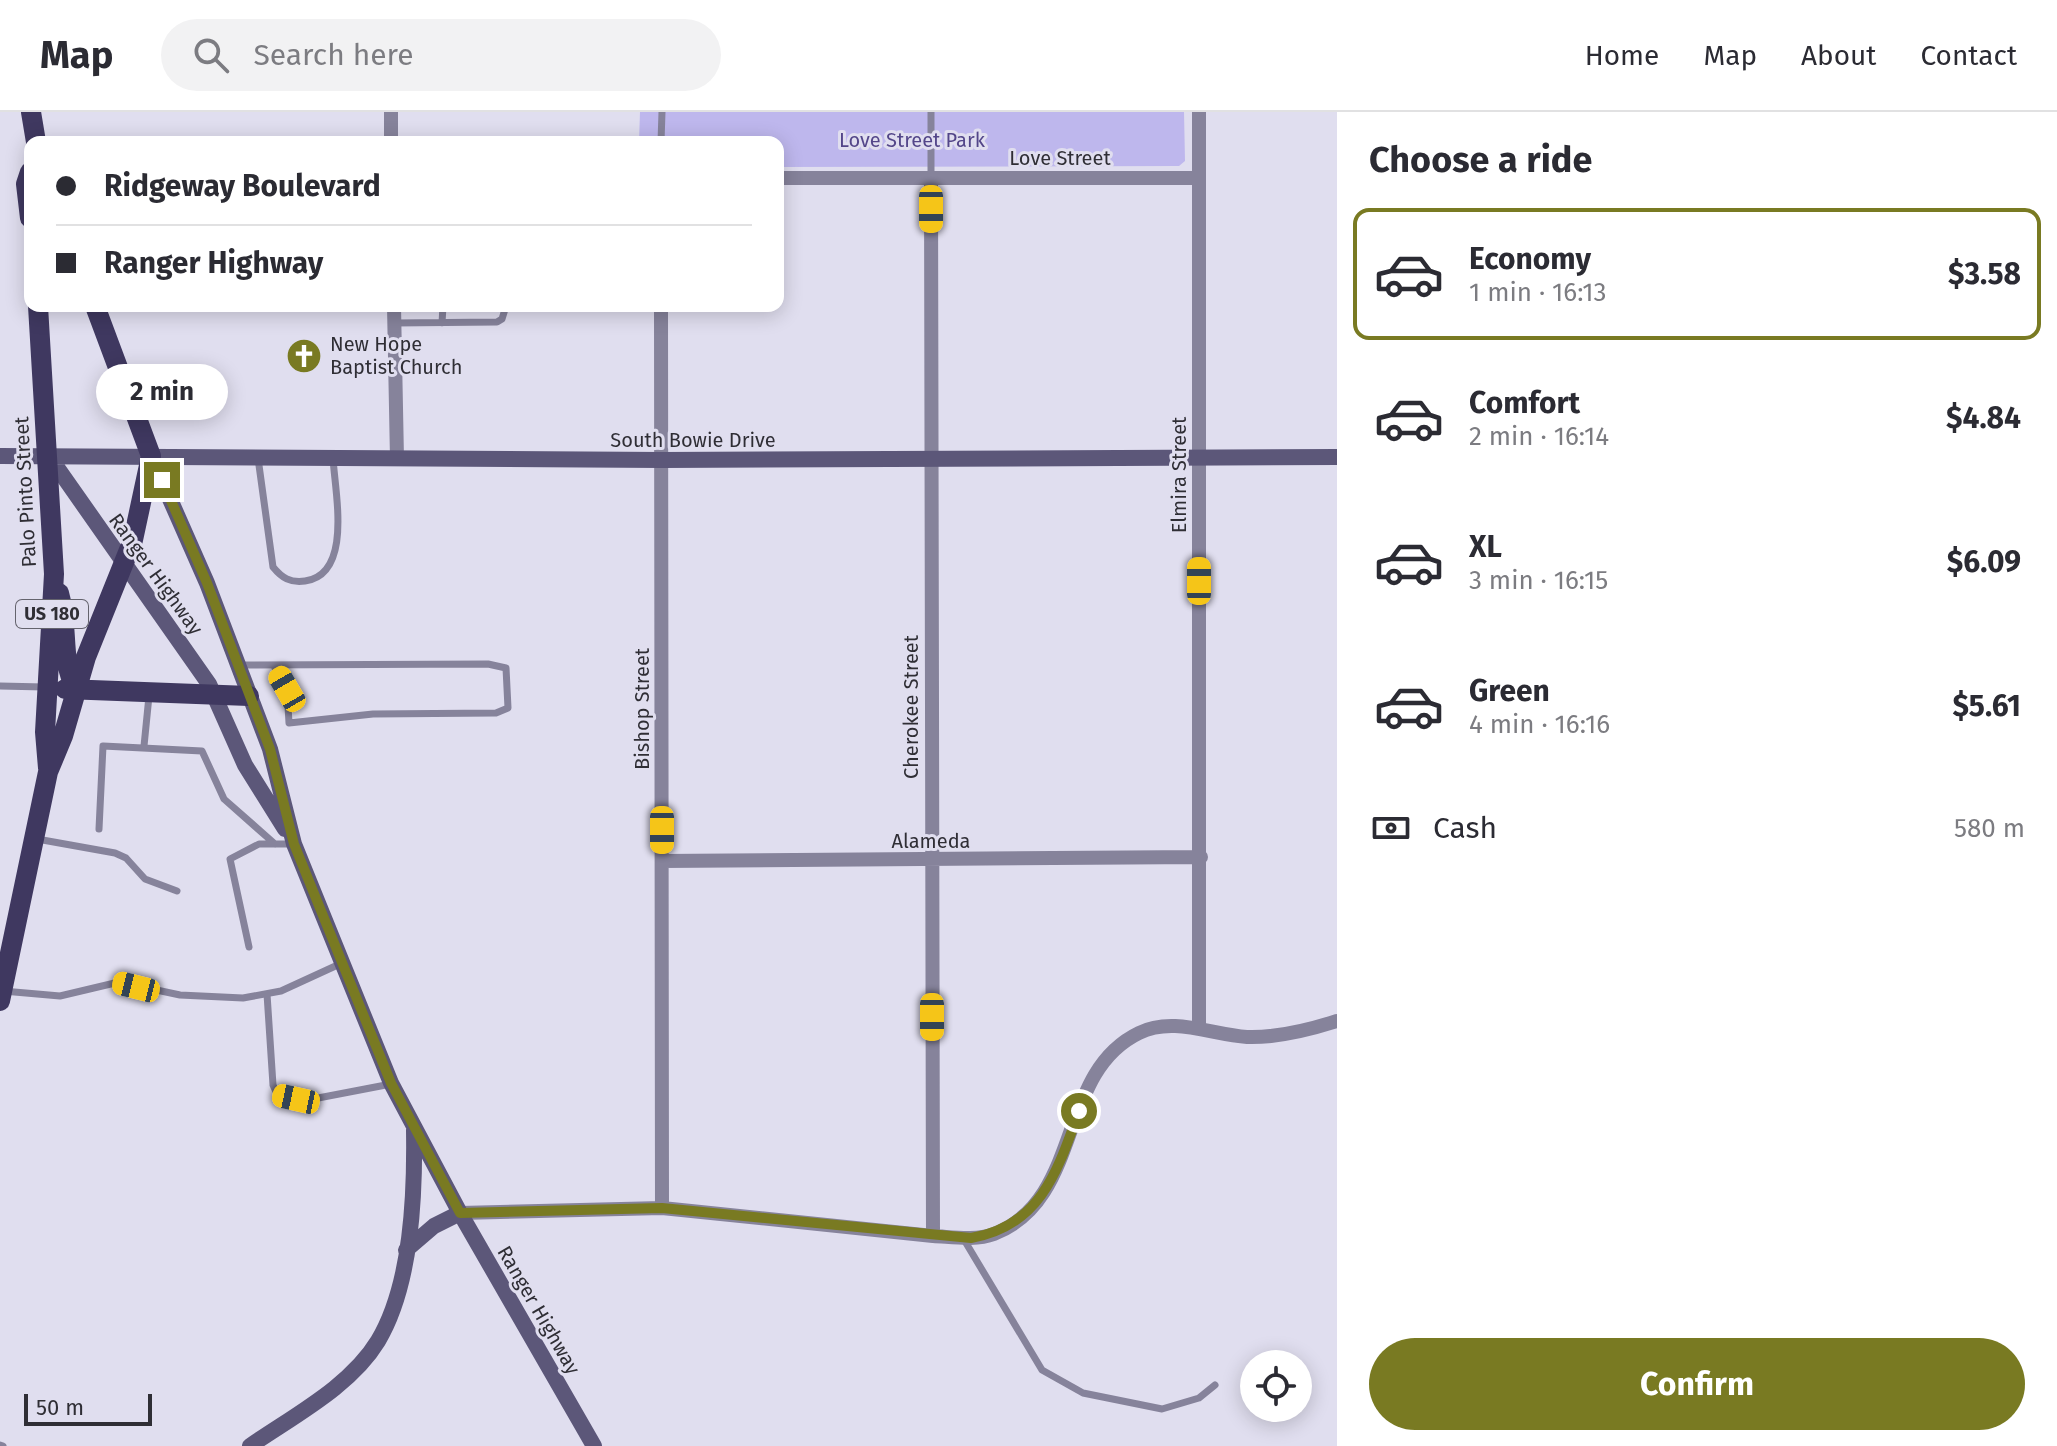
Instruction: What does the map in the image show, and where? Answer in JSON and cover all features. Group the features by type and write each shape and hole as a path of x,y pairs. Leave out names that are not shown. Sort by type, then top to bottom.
{"main road":[{"path":"31,112 35,136"},
{"name":"Palo Pinto Street","path":"38,312 54,574 50,688 45,732 48,772"},
{"path":"89,312 103,327"},
{"path":"97,312 151,456"},
{"name":"South Bowie Drive","path":"0,456 662,460 1337,457"},
{"name":"Ranger Highway","path":"49,456 86,513 184,644 214,696 245,765 294,844"},
{"name":"Ranger Highway","path":"151,456 207,583 270,749 294,844 391,1083 460,1213 594,1446"},
{"name":"US 180","path":"1,996 48,772 133,540 151,456"},
{"path":"54,574 67,621 66,672 76,689"},
{"path":"50,688 249,696"},
{"path":"250,1446 326,1393 353,1370 378,1340 395,1295 406,1250 413,1201 414,1126"},
{"path":"406,1250 434,1226 460,1213"}],"street":[{"path":"391,112 391,136"},
{"name":"Elmira Street","path":"1199,112 1199,1029"},
{"name":"Love Street","path":"784,178 1198,178"},
{"name":"Cherokee Street","path":"931,178 933,1236"},
{"path":"394,312 397,459"},
{"name":"Bishop Street","path":"661,312 662,1208"},
{"name":"Alameda","path":"662,861 1201,857"},
{"path":"460,1213 662,1208 933,1236 963,1238 992,1234 1013,1224 1052,1183 1087,1087 1106,1058 1139,1032 1179,1026 1249,1037 1313,1029 1337,1021"}],"lane":[{"path":"661,136 662,112"},
{"path":"931,112 931,178"},
{"path":"442,323 443,312"},
{"path":"394,323 497,322 504,312"},
{"path":"258,458 273,567 282,577 299,582 322,576 334,560 337,538 333,458"},
{"path":"237,665 488,664 506,668 508,708 496,713 373,714 289,723 287,689 274,666"},
{"path":"0,686 50,688"},
{"path":"144,746 149,694"},
{"path":"99,829 103,746 144,746 202,751 224,799 275,844"},
{"path":"34,838 115,853 126,858 145,879 177,891"},
{"path":"249,947 230,859 259,844 294,844"},
{"path":"1,996 60,996 119,982 180,995 243,998 281,991 342,963"},
{"path":"267,994 273,1085 278,1096 313,1099 391,1083"},
{"path":"963,1238 1042,1370 1083,1393 1162,1409 1199,1398 1215,1385"}],"green space":[{"name":"Love Street Park","path":"640,112 1184,112 1185,161 1179,166 784,167 784,136 639,136"}],"place":[{"name":"New Hope Baptist Church","path":"304,356"}],"route":[{"path":"162,480 207,583 270,749 294,844 391,1083 460,1213 662,1208 971,1238 992,1234 1013,1224 1031,1208 1052,1183 1079,1111"}]}
